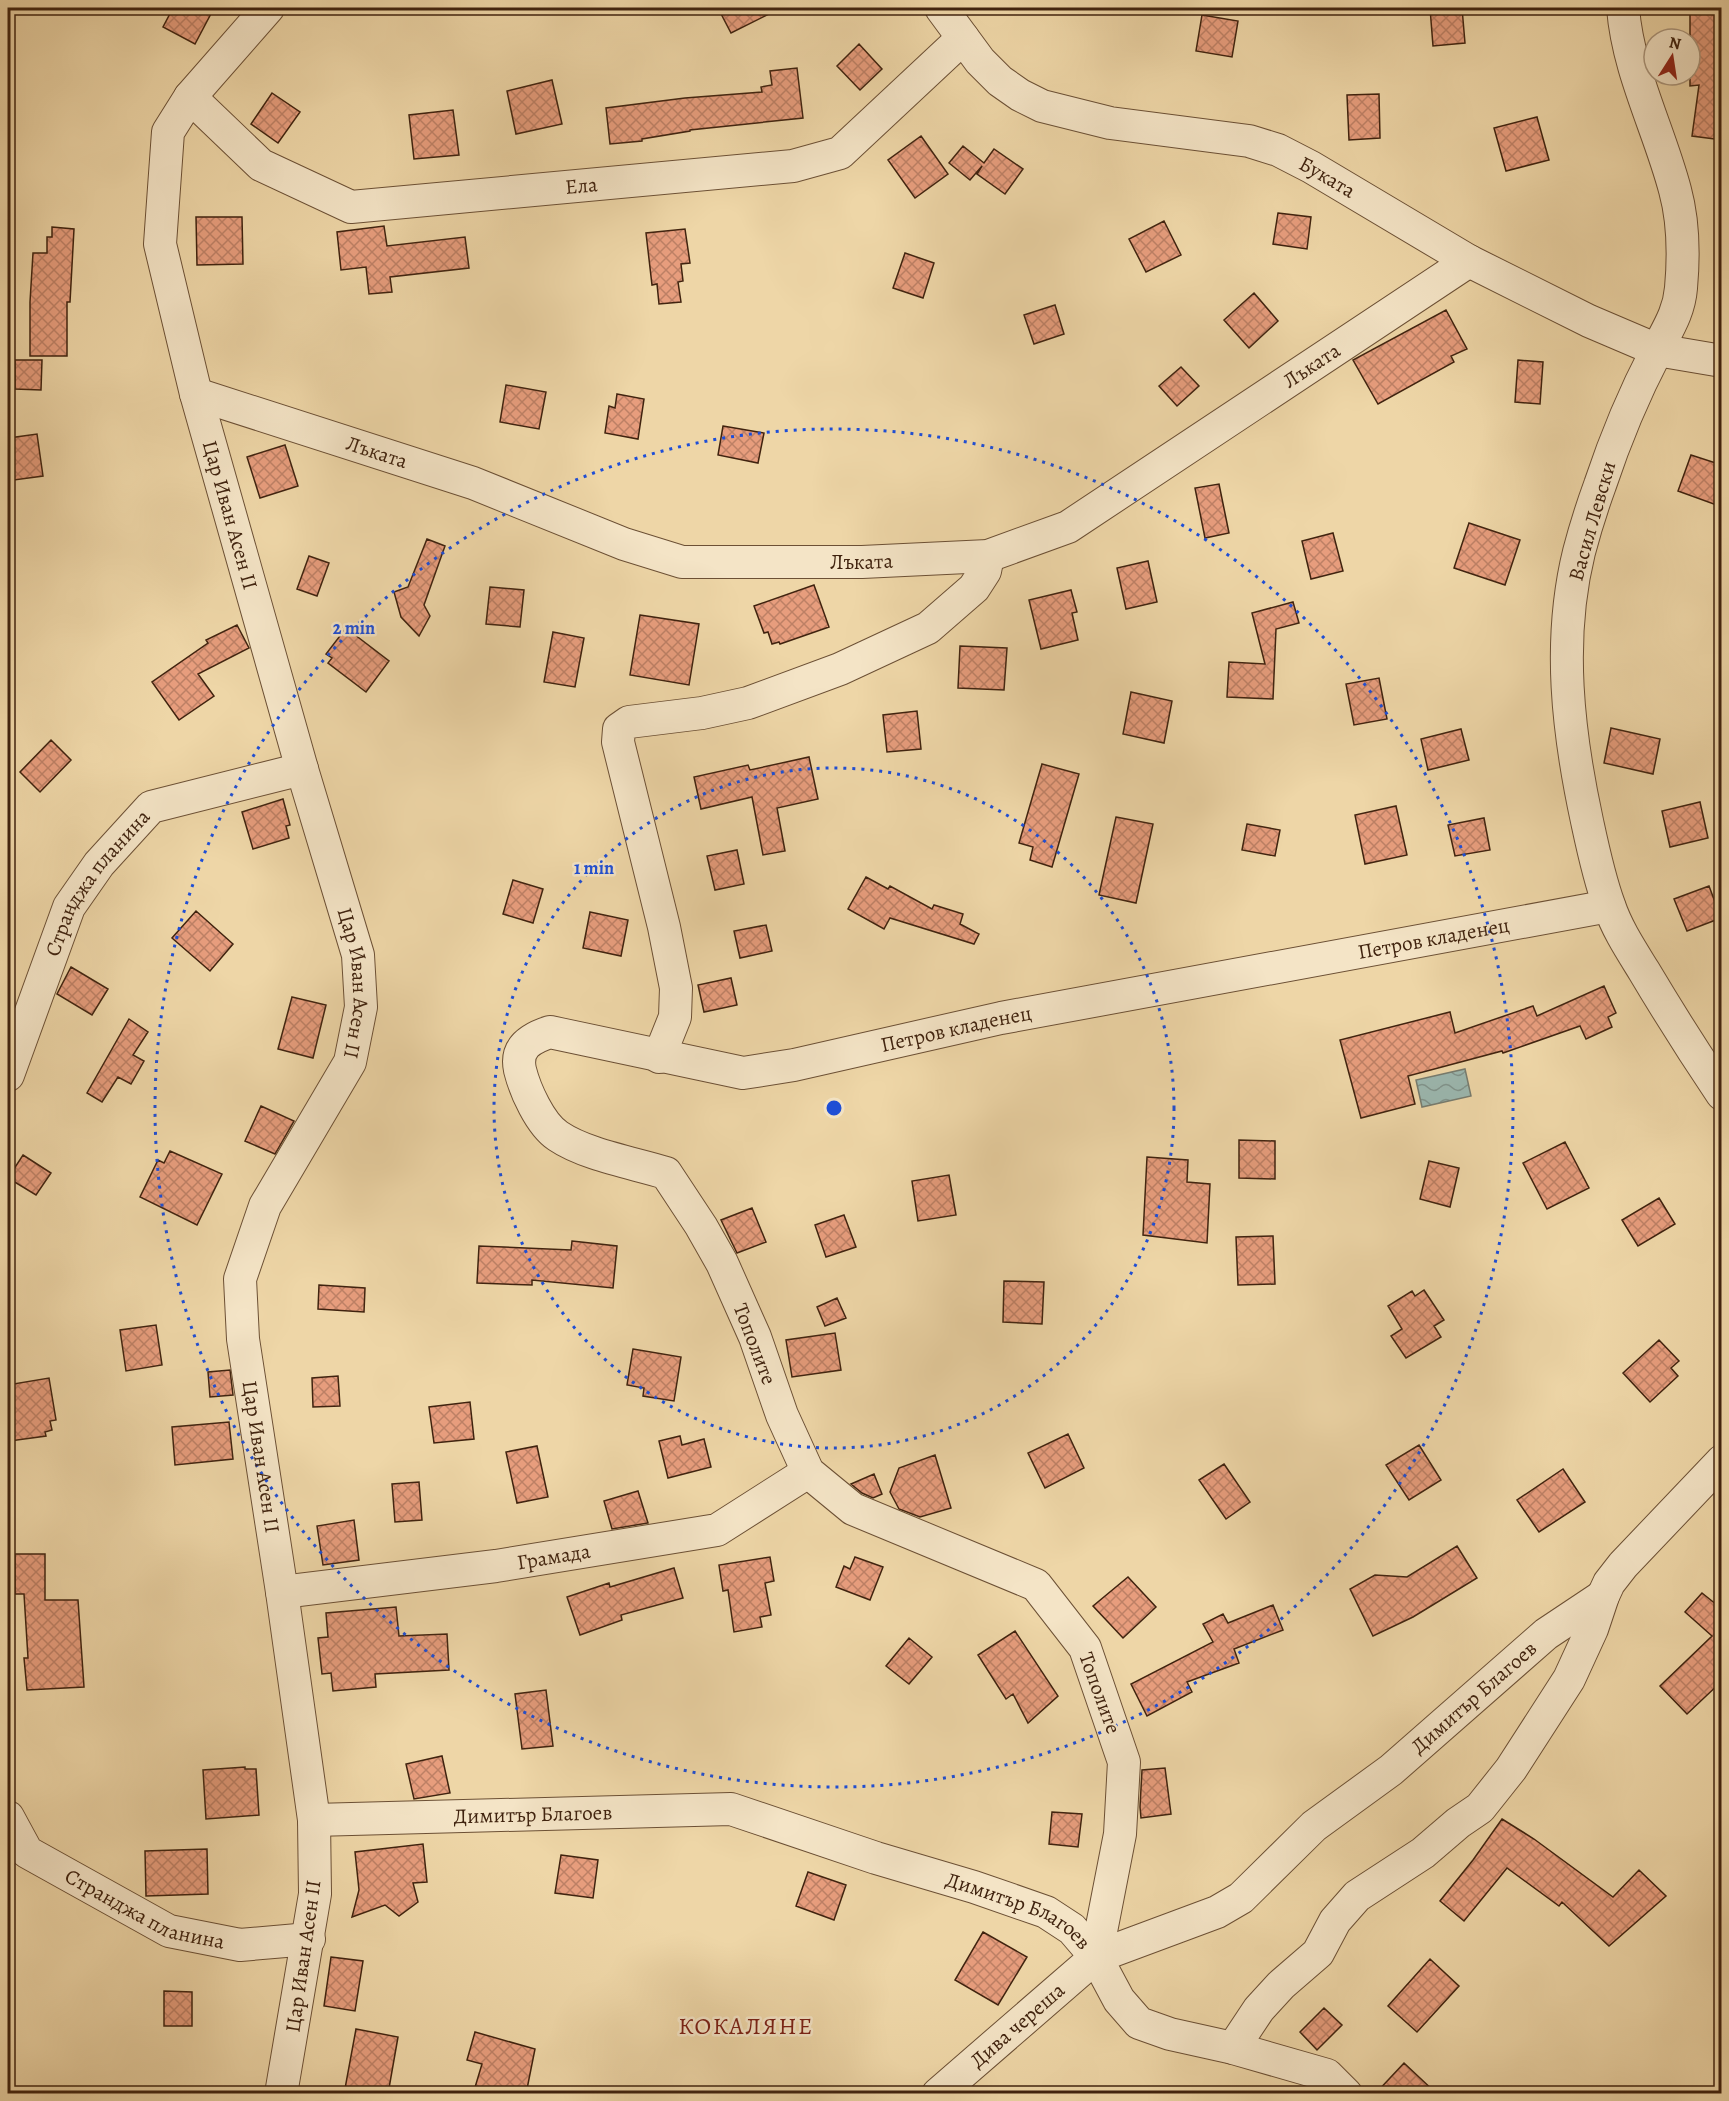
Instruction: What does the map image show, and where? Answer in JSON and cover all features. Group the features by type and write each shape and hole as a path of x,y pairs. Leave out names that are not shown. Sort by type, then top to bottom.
{"street":[{"name":"Цар Иван Асен II","path":"268,8 190,98 168,132 160,244 196,394 302,769 358,955 361,1007 350,1062 265,1206 240,1279 243,1339 314,1820 315,1894 281,2094"},
{"name":"Буката","path":"941,8 980,61 1000,81 1020,95 1042,106 1110,123 1249,141 1278,150 1311,167 1469,261 1589,321 1657,350 1722,361"},
{"name":"Васил Левски","path":"1623,8 1624,27 1636,76 1676,193 1683,234 1681,292 1676,316 1657,350 1611,453 1590,514 1579,552 1569,616 1567,682 1574,757 1595,856 1609,906 1623,936 1653,986 1722,1094"},
{"name":"Ела","path":"190,98 261,165 351,207 793,166 840,153 963,38"},
{"name":"Лъката","path":"196,394 473,483 624,544 682,562 862,562 988,556 1068,527 1469,261"},
{"path":"659,1057 675,1017 676,988 664,927 618,742 619,729 629,722 702,713 748,703 840,669 928,628 974,588 985,571 988,556"},
{"name":"Странджа планина","path":"8,1075 69,907 99,864 151,807 302,769"},
{"name":"Петров кладенец","path":"666,1173 594,1153 557,1136 538,1113 522,1077 518,1059 524,1047 535,1036 550,1032 659,1057 743,1073 784,1067 1001,1018 1609,906"},
{"name":"Тополите","path":"666,1173 722,1263 755,1337 782,1415 808,1472 853,1509 1036,1585 1085,1648 1124,1762 1120,1834 1096,1957"},
{"name":"Димитър Благоев","path":"1233,2048 1259,2009 1281,1985 1318,1953 1335,1921 1357,1896 1423,1853 1458,1823 1480,1808 1511,1769 1569,1679 1592,1629 1609,1583 1623,1565 1722,1461"},
{"name":"Грамада","path":"282,1592 496,1566 717,1530 808,1472"},
{"name":"Димитър Благоев","path":"314,1820 731,1809 1046,1912 1072,1929 1096,1957 1217,1912 1240,1898 1314,1826 1391,1770 1546,1634 1603,1596"},
{"name":"Странджа планина","path":"8,1817 27,1852 169,1931 240,1945 309,1939"},
{"path":"1096,1957 1119,2000 1139,2023 1170,2034 1233,2048 1327,2075 1346,2094"},
{"name":"Дива череша","path":"938,2094 1096,1957"}],"water":[{"path":"1465,1069 1471,1096 1422,1107 1416,1080"}],"building":[{"path":"173,8 214,8 195,44 163,27"},
{"path":"718,8 781,8 731,33"},
{"path":"1430,8 1462,8 1465,43 1433,46"},
{"path":"1690,8 1719,8 1722,22 1722,140 1692,136 1699,87 1702,87 1702,27 1690,27"},
{"path":"1202,15 1238,21 1232,57 1196,51"},
{"path":"859,44 882,69 860,90 837,66"},
{"path":"797,68 803,118 690,130 642,139 642,141 610,144 606,108 685,98 762,92 761,87 772,85 770,71"},
{"path":"552,80 562,124 516,134 507,91"},
{"path":"272,93 300,112 278,143 251,124"},
{"path":"1379,94 1380,138 1349,140 1347,95"},
{"path":"453,110 459,155 414,159 409,115"},
{"path":"1537,117 1549,160 1506,171 1494,128"},
{"path":"921,136 948,174 915,198 888,160"},
{"path":"963,146 984,163 994,149 1023,169 1005,194 977,174 982,166 970,180 949,163"},
{"path":"1278,213 1311,217 1307,249 1273,244"},
{"path":"196,217 242,217 243,264 197,265"},
{"path":"1164,221 1181,255 1146,272 1129,239"},
{"path":"384,226 387,246 465,237 469,268 390,277 392,292 369,294 366,267 341,270 337,232"},
{"path":"52,227 74,229 70,302 67,302 67,356 30,356 33,253 47,253 47,237 52,237"},
{"path":"685,229 690,263 681,264 683,281 678,282 681,302 659,304 657,284 652,285 646,233"},
{"path":"905,253 934,263 923,298 893,288"},
{"path":"1254,293 1278,321 1249,348 1224,320"},
{"path":"1055,305 1064,334 1034,344 1024,315"},
{"path":"1446,310 1467,349 1451,356 1454,362 1378,404 1353,360"},
{"path":"15,360 42,360 41,390 15,389"},
{"path":"1518,360 1543,362 1540,404 1515,402"},
{"path":"1181,367 1199,386 1177,406 1159,386"},
{"path":"506,385 546,392 539,429 500,422"},
{"path":"617,394 644,399 638,439 605,433 609,406 615,408"},
{"path":"723,426 764,433 758,463 718,455"},
{"path":"37,434 43,476 14,480 9,438"},
{"path":"285,445 298,486 260,498 247,457"},
{"path":"1691,455 1722,465 1722,507 1678,491"},
{"path":"1219,484 1229,533 1205,538 1195,488"},
{"path":"1469,523 1520,540 1505,585 1454,568"},
{"path":"1333,533 1343,571 1311,579 1302,541"},
{"path":"427,539 445,546 424,605 430,616 419,636 401,617 394,592 408,587"},
{"path":"309,556 329,563 317,596 297,589"},
{"path":"1148,561 1157,602 1126,609 1117,568"},
{"path":"814,585 829,627 780,644 779,642 772,644 768,632 764,633 754,606"},
{"path":"490,587 524,590 520,627 486,624"},
{"path":"1071,590 1077,612 1072,613 1078,640 1041,649 1029,600"},
{"path":"1293,602 1299,623 1276,629 1273,699 1227,697 1229,662 1265,664 1252,613"},
{"path":"640,615 699,624 689,685 630,675"},
{"path":"237,625 249,648 198,674 214,696 179,720 152,682 208,643 206,640"},
{"path":"346,628 389,661 366,692 328,663 332,658 326,654"},
{"path":"553,632 584,638 575,687 544,682"},
{"path":"960,646 1007,648 1004,690 958,688"},
{"path":"1379,678 1387,719 1354,725 1346,684"},
{"path":"1131,692 1172,701 1164,743 1123,734"},
{"path":"917,711 921,749 887,752 883,715"},
{"path":"1611,728 1660,739 1653,774 1604,763"},
{"path":"1461,729 1469,760 1428,770 1421,739"},
{"path":"51,740 71,760 40,792 20,772"},
{"path":"809,757 818,799 777,808 785,851 763,855 752,797 701,809 694,777 748,765 750,770"},
{"path":"1042,764 1079,774 1052,867 1030,860 1033,847 1019,843"},
{"path":"283,799 290,825 286,826 289,838 253,849 242,812"},
{"path":"1700,802 1708,838 1670,847 1662,811"},
{"path":"1396,806 1407,855 1365,864 1355,815"},
{"path":"1116,817 1153,824 1136,903 1099,895"},
{"path":"1484,818 1490,850 1455,856 1448,825"},
{"path":"1247,824 1280,830 1275,856 1242,850"},
{"path":"737,850 744,884 715,890 707,856"},
{"path":"866,877 888,889 890,886 932,909 934,905 963,914 960,924 979,934 974,944 890,918 884,929 848,909"},
{"path":"513,880 543,889 533,923 503,914"},
{"path":"1709,886 1721,918 1687,931 1674,899"},
{"path":"196,911 233,944 210,971 172,938"},
{"path":"590,912 628,920 621,956 583,948"},
{"path":"766,925 772,951 740,958 734,931"},
{"path":"71,967 108,989 92,1015 57,994"},
{"path":"731,978 737,1005 704,1012 698,985"},
{"path":"1604,986 1616,1013 1608,1017 1612,1027 1586,1039 1580,1026 1503,1053 1502,1051 1408,1076 1415,1104 1361,1118 1340,1040 1450,1012 1455,1033 1533,1006 1537,1016"},
{"path":"292,997 326,1005 313,1058 278,1049"},
{"path":"129,1019 148,1032 133,1055 144,1061 131,1084 118,1077 102,1102 87,1093"},
{"path":"261,1106 294,1121 275,1154 245,1141"},
{"path":"1239,1140 1275,1141 1275,1179 1239,1178"},
{"path":"1565,1142 1589,1188 1547,1209 1523,1163"},
{"path":"170,1151 222,1174 197,1225 140,1197 158,1160 164,1163"},
{"path":"23,1155 51,1173 36,1195 8,1178"},
{"path":"1147,1157 1188,1160 1187,1182 1210,1184 1207,1243 1143,1235"},
{"path":"1429,1161 1459,1168 1450,1207 1420,1199"},
{"path":"949,1175 956,1215 918,1221 912,1181"},
{"path":"1659,1198 1675,1224 1638,1246 1622,1220"},
{"path":"752,1208 766,1242 737,1253 721,1220"},
{"path":"844,1215 856,1247 826,1257 815,1225"},
{"path":"1273,1236 1275,1284 1238,1285 1236,1237"},
{"path":"572,1241 617,1246 613,1288 532,1280 532,1285 477,1283 479,1246 571,1250"},
{"path":"1004,1281 1044,1282 1042,1324 1003,1322"},
{"path":"319,1285 365,1288 364,1312 318,1309"},
{"path":"1424,1290 1444,1320 1434,1326 1441,1337 1406,1358 1391,1336 1402,1329 1388,1306 1412,1291 1415,1296"},
{"path":"837,1298 846,1318 825,1326 817,1307"},
{"path":"156,1325 162,1365 126,1371 120,1330"},
{"path":"835,1333 841,1370 792,1377 786,1340"},
{"path":"1659,1340 1679,1361 1671,1368 1678,1376 1650,1402 1623,1373"},
{"path":"633,1349 681,1357 674,1401 643,1396 644,1388 627,1385"},
{"path":"230,1370 233,1395 210,1397 208,1372"},
{"path":"338,1376 340,1406 313,1407 312,1378"},
{"path":"49,1378 56,1420 50,1421 52,1430 45,1432 46,1436 10,1441 8,1403 12,1402 10,1391 14,1391 13,1384"},
{"path":"470,1402 474,1439 434,1443 429,1407"},
{"path":"229,1422 233,1459 175,1465 172,1427"},
{"path":"1068,1434 1084,1468 1045,1488 1028,1453"},
{"path":"680,1436 682,1445 704,1439 711,1467 668,1478 659,1441"},
{"path":"1419,1445 1441,1480 1409,1500 1386,1465"},
{"path":"537,1446 548,1497 517,1503 506,1452"},
{"path":"935,1455 951,1508 920,1517 899,1509 890,1492 899,1468"},
{"path":"1224,1464 1250,1502 1226,1519 1199,1480"},
{"path":"1563,1469 1585,1502 1539,1532 1517,1500"},
{"path":"874,1474 882,1494 873,1498 851,1484"},
{"path":"419,1482 422,1520 395,1522 392,1484"},
{"path":"638,1491 648,1523 612,1529 604,1501"},
{"path":"354,1520 359,1560 323,1565 317,1526"},
{"path":"1457,1546 1477,1578 1413,1617 1373,1636 1350,1589 1375,1575 1407,1577"},
{"path":"15,1554 45,1554 45,1600 78,1600 84,1687 27,1690 24,1658 28,1658 24,1594 15,1594"},
{"path":"770,1557 774,1581 765,1583 771,1615 760,1617 762,1627 734,1632 728,1590 723,1591 719,1565"},
{"path":"855,1557 883,1567 870,1600 836,1587 844,1566 850,1569"},
{"path":"674,1568 683,1598 621,1615 622,1620 580,1635 567,1597 609,1583 610,1587"},
{"path":"1128,1577 1156,1607 1123,1638 1093,1606"},
{"path":"1702,1593 1722,1609 1722,1681 1687,1714 1660,1686 1712,1636 1685,1612"},
{"path":"1273,1605 1283,1630 1234,1649 1239,1663 1187,1682 1192,1692 1147,1716 1131,1684 1213,1642 1203,1624 1223,1614 1228,1623"},
{"path":"396,1607 399,1636 447,1634 449,1670 375,1674 376,1687 333,1691 331,1673 322,1674 318,1638 328,1637 326,1613"},
{"path":"1015,1631 1058,1696 1028,1723 1013,1694 1006,1699 978,1655"},
{"path":"909,1638 932,1657 909,1684 886,1666"},
{"path":"546,1690 553,1746 522,1749 515,1694"},
{"path":"442,1756 450,1793 414,1799 406,1764"},
{"path":"245,1767 245,1769 256,1769 259,1815 206,1819 203,1770"},
{"path":"1165,1768 1171,1814 1141,1818 1142,1770"},
{"path":"1052,1812 1082,1814 1078,1847 1049,1844"},
{"path":"1502,1819 1534,1839 1613,1897 1639,1870 1666,1896 1609,1946 1562,1902 1559,1906 1507,1868 1464,1921 1440,1901"},
{"path":"423,1844 427,1882 413,1883 418,1902 399,1916 385,1905 352,1917 359,1890 355,1852"},
{"path":"207,1849 208,1894 146,1896 145,1851"},
{"path":"561,1855 598,1860 593,1898 555,1893"},
{"path":"808,1872 846,1885 834,1920 796,1906"},
{"path":"983,1932 1027,1957 998,2005 955,1980"},
{"path":"331,1957 363,1961 355,2011 324,2006"},
{"path":"1430,1959 1459,1986 1417,2032 1388,2006"},
{"path":"164,1991 192,1992 192,2026 164,2026"},
{"path":"1324,2008 1342,2025 1317,2050 1300,2032"},
{"path":"356,2029 398,2037 388,2094 344,2094"},
{"path":"475,2032 535,2049 526,2094 473,2094 482,2064 467,2060"},
{"path":"1404,2063 1437,2094 1375,2094"}],"district":[{"name":"КОКАЛЯНЕ","path":"746,2026"}]}
